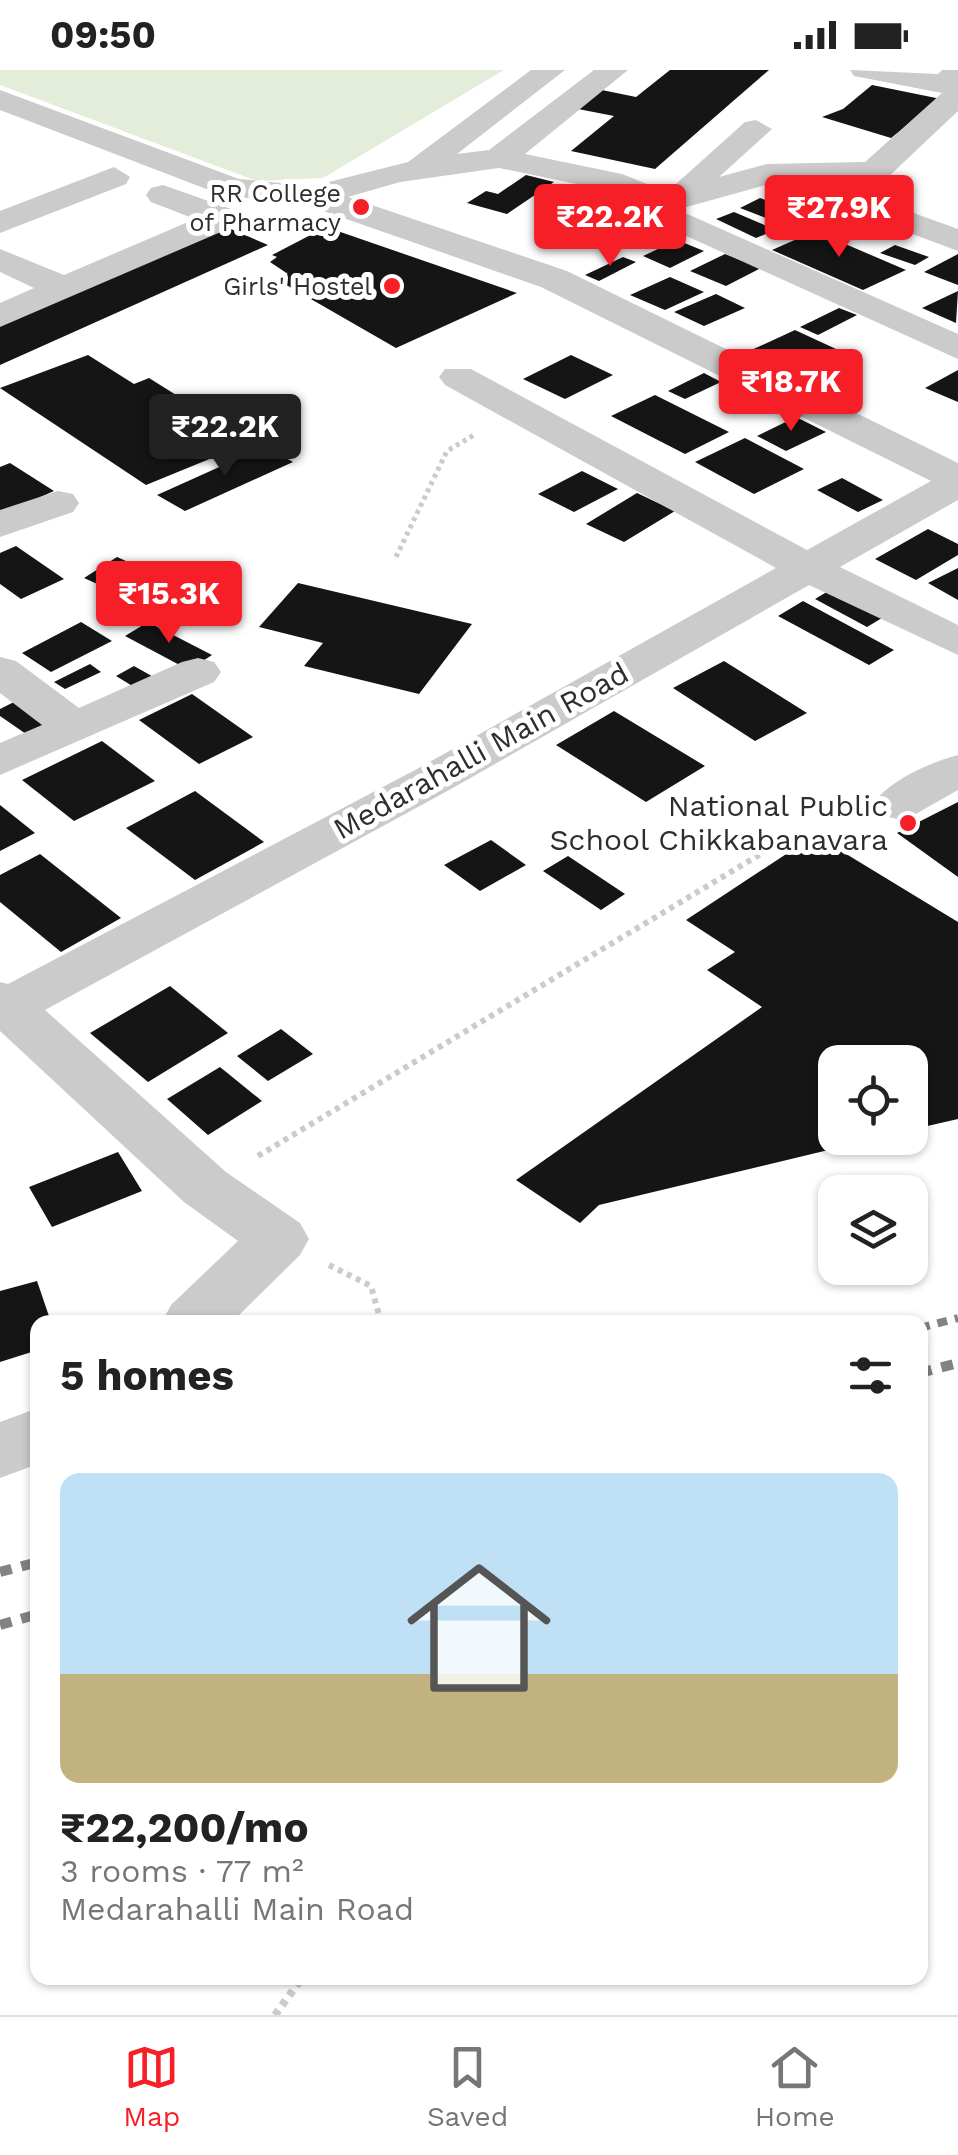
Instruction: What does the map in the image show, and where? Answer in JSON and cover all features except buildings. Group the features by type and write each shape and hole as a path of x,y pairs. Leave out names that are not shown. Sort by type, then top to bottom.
{"street":[{"path":"416,170 550,70"},
{"path":"499,158 613,70"},
{"path":"865,70 954,85"},
{"path":"314,196 416,170 499,158 610,181 665,203 768,174 874,172 954,85"},
{"path":"0,99 234,188 314,196 554,280 958,481"},
{"path":"0,131 39,112"},
{"path":"650,196 690,188 756,129"},
{"path":"0,131 225,218 0,316"},
{"path":"0,223 114,176"},
{"path":"908,221 958,241"},
{"path":"685,223 958,348"},
{"path":"0,260 64,288"},
{"path":"458,376 808,568 958,642"},
{"name":"Medarahalli Main Road","path":"3,1006 434,780 958,481"},
{"path":"0,524 58,503"},
{"path":"0,671 74,727"},
{"path":"0,760 198,672"},
{"path":"897,804 958,770"},
{"path":"3,1006 205,1187 279,1239 200,1315"},
{"path":"0,1451 30,1438"}],"path":[{"path":"396,557 448,451 518,409"},
{"path":"205,1187 764,852"},
{"path":"279,1239 372,1286 379,1315"},
{"path":"275,2015 297,1985"}],"green space":[{"path":"0,70 504,70 323,178 257,181 0,85"}],"railway":[{"path":"928,1326 958,1318"},
{"path":"928,1371 958,1363"},
{"path":"0,1572 30,1564"},
{"path":"0,1625 30,1616"}],"place":[{"name":"RR College of Pharmacy","path":"361,207"},
{"name":"Girls' Hostel","path":"392,286"},
{"name":"National Public School Chikkabanavara","path":"908,823"}]}
